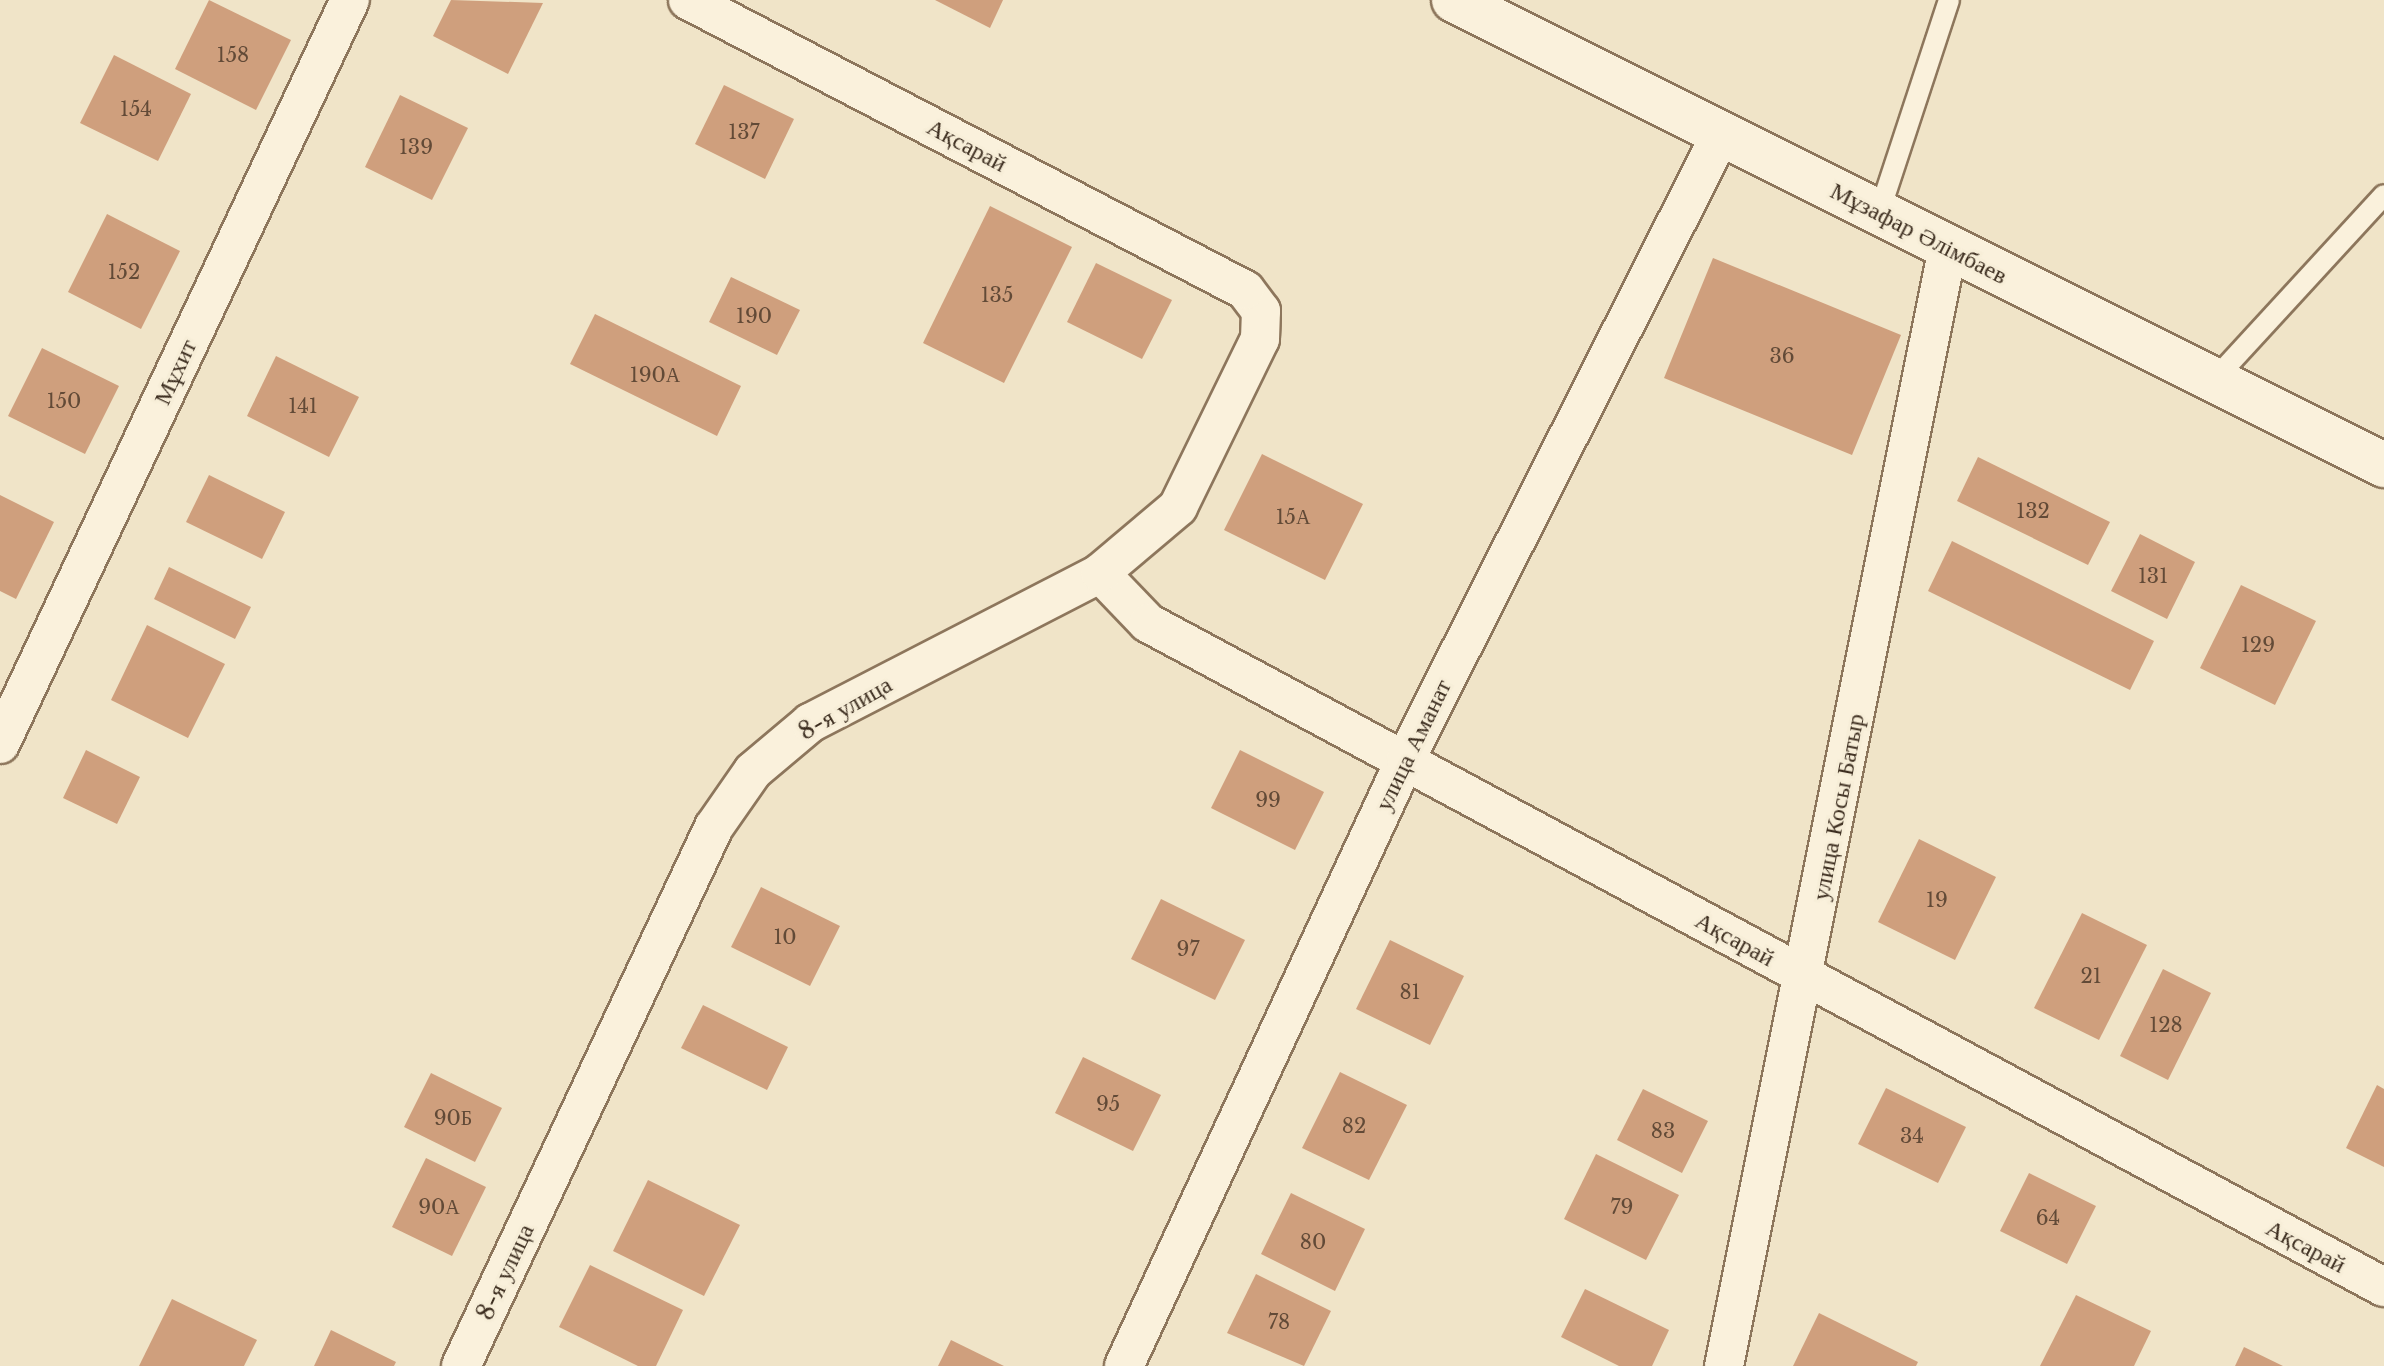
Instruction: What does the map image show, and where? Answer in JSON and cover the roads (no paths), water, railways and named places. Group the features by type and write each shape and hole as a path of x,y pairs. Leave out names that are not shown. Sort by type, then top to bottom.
{"street":[{"name":"Мұхит","path":"0,744 350,0"},
{"name":"Ақсарай","path":"688,0 1245,290"},
{"name":"Мұзафар Әлімбаев","path":"1454,0 2384,465"},
{"name":"улица Аманат","path":"1124,1366 1406,758 1721,134"},
{"name":"улица Косы Батыр","path":"1724,1366 1948,247"},
{"name":"8-я улица","path":"461,1366 714,827 753,771 810,723 1100,573 1178,507 1260,339 1261,311 1245,290"},
{"name":"Ақсарай","path":"1100,573 1148,623 1406,758 1804,978 2384,1287"}],"lane":[{"path":"1879,213 1949,0"},
{"path":"2214,380 2384,195"}]}
